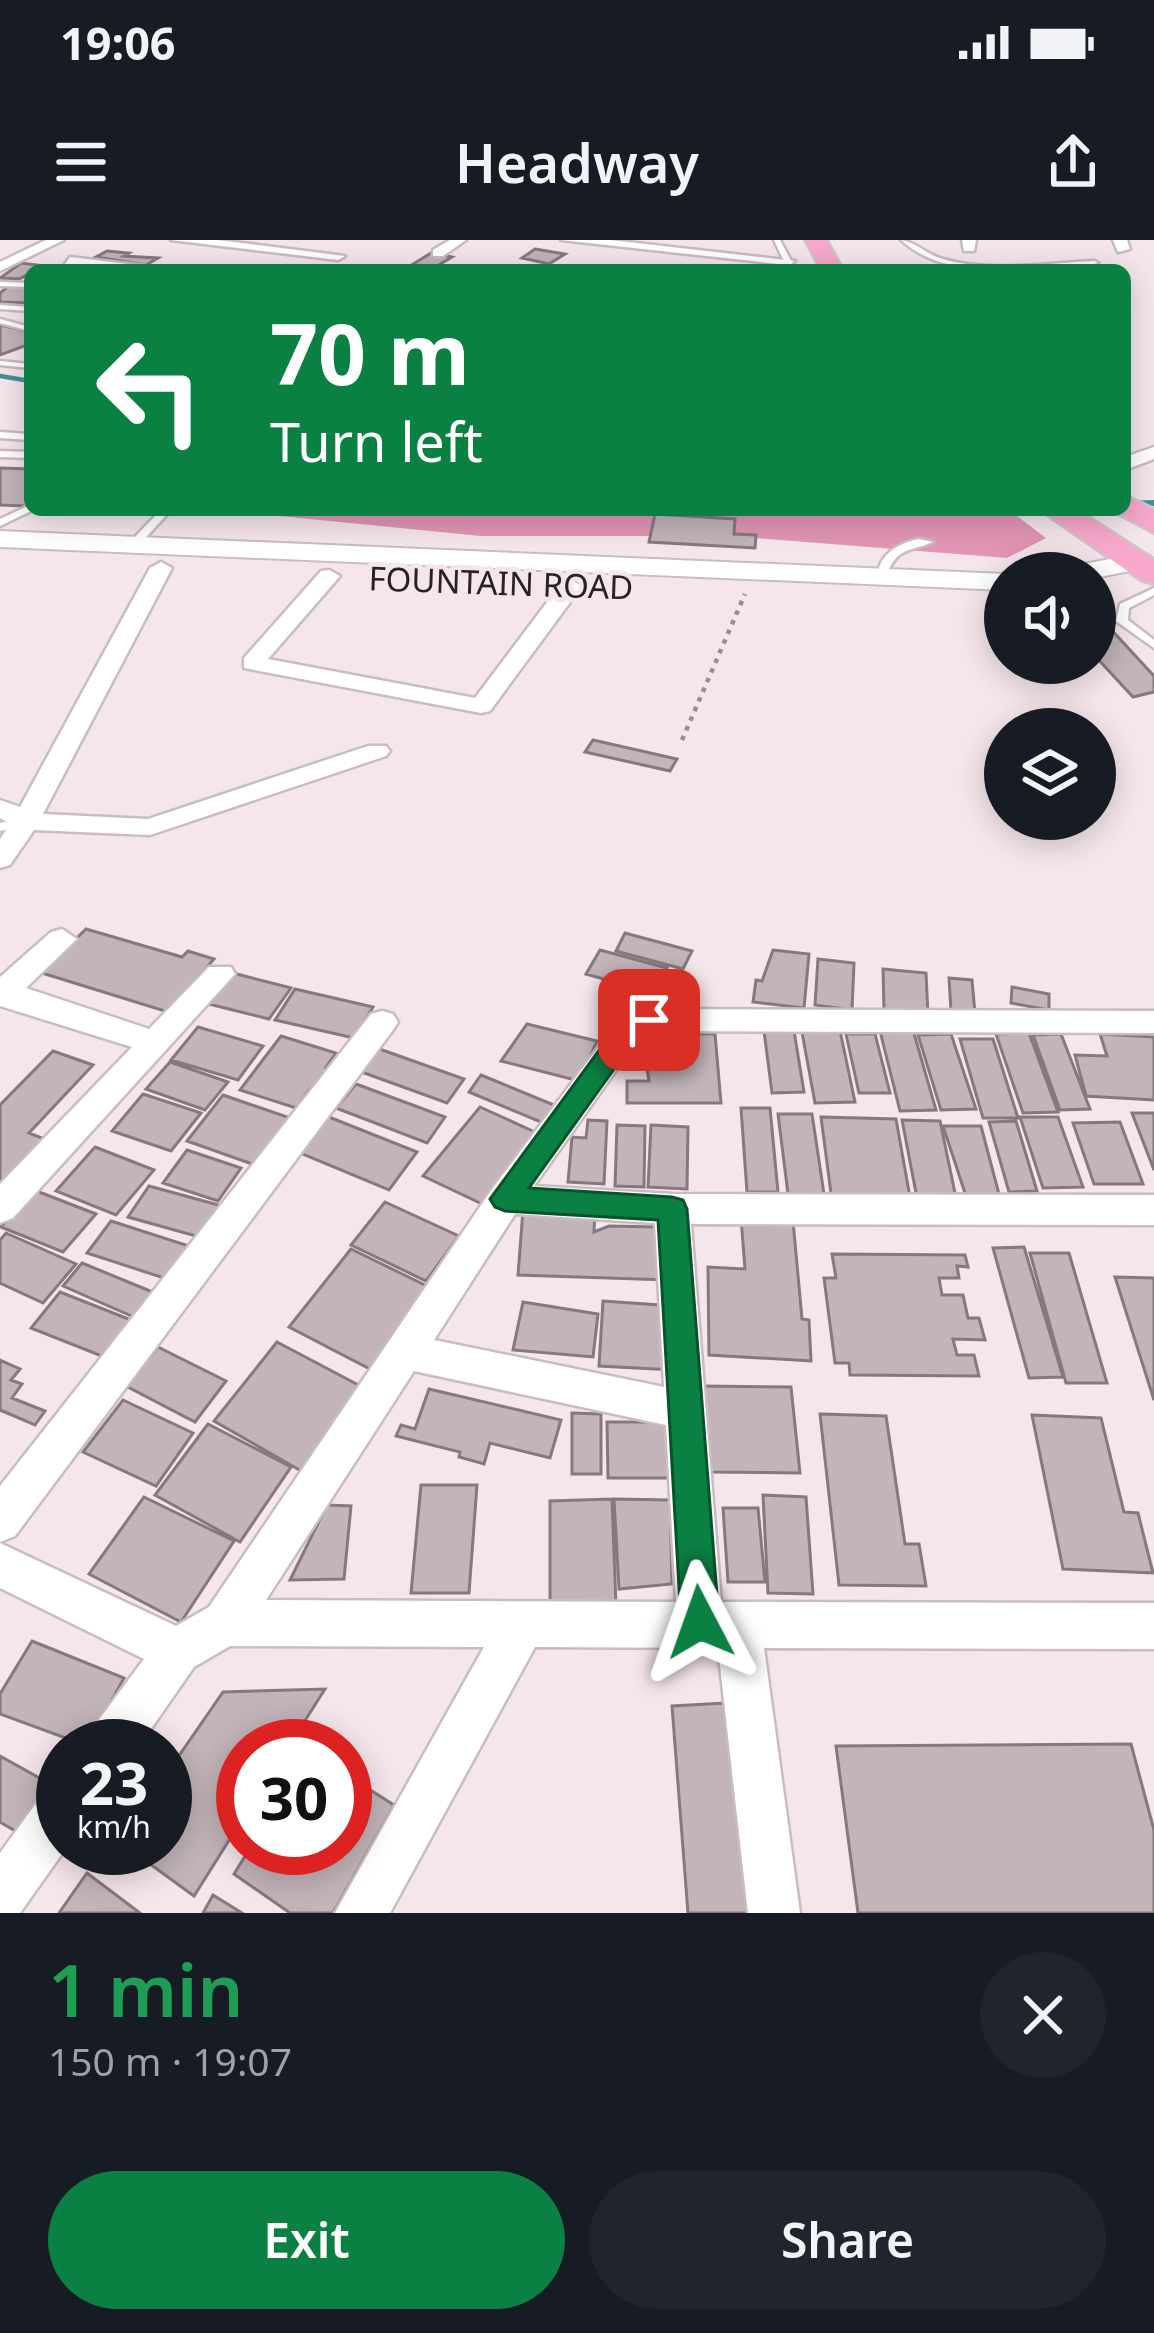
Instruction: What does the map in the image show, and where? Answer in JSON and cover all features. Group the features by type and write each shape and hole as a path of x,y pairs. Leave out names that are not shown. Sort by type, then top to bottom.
{"highway":[{"path":"1080,516 1149,569"}],"street":[{"path":"0,267 57,240"},
{"path":"178,240 345,252 324,264"},
{"path":"437,253 459,240"},
{"path":"568,240 793,260"},
{"path":"64,264 90,250"},
{"path":"70,261 95,264"},
{"name":"FOUNTAIN ROAD","path":"4,522 134,544 306,563 328,576 952,601 984,589"},
{"name":"FOUNTAIN ROAD","path":"0,561 161,568 306,563 984,581"},
{"path":"0,860 8,819 161,568"},
{"path":"1116,571 1149,569"},
{"path":"328,576 252,663 481,706 572,586"},
{"path":"8,819 150,827 377,751"},
{"path":"62,939 2,994 152,1042"},
{"path":"0,1208 220,974"},
{"path":"129,1719 178,1651 225,1623 505,1199 623,1037 649,1020 1154,1022"},
{"path":"0,1521 382,1022"},
{"path":"505,1199 672,1209 1154,1210"},
{"path":"672,1209 685,1410 719,1623 774,1913"},
{"path":"404,1351 685,1410"},
{"path":"0,1565 178,1651"},
{"path":"225,1623 1154,1626"},
{"path":"361,1913 523,1623"},
{"path":"0,1897 36,1847"}],"lane":[{"path":"776,240 793,260"},
{"path":"904,240 929,258 964,264"},
{"path":"1055,264 1095,262"},
{"path":"134,544 160,516"},
{"path":"0,523 4,522"},
{"path":"881,575 886,560 898,548 908,542 928,542"},
{"path":"1149,569 1124,606 1122,621 1154,645"}],"path":[{"path":"682,740 746,593"}],"shaded area":[{"path":"279,516 1017,516 1046,538 1019,552 984,552 984,556 729,536 481,536"}],"building":[{"path":"535,249 565,254 549,264 522,258"},
{"path":"107,251 158,258 140,264 96,257"},
{"path":"431,253 452,257 440,264 413,264"},
{"path":"21,263 29,264 24,264 24,276 19,279 0,278"},
{"path":"9,286 24,287 24,303 0,302 0,293"},
{"path":"0,325 24,331 24,346 0,355"},
{"path":"0,468 24,469 24,506 0,505"},
{"path":"655,516 735,519 734,534 756,535 755,548 649,542"},
{"path":"1116,635 1154,676 1154,692 1133,697 1116,679"},
{"path":"593,740 677,759 670,771 585,752"},
{"path":"86,929 182,957 188,951 214,959 168,1012 42,973"},
{"path":"625,933 692,951 683,969 616,951"},
{"path":"600,950 667,968 653,993 586,974"},
{"path":"773,950 809,954 804,1008 753,1002 756,980 762,981"},
{"path":"818,959 854,963 852,1010 815,1005"},
{"path":"883,969 926,973 928,1015 884,1011"},
{"path":"233,973 291,988 269,1019 209,1004"},
{"path":"949,978 972,980 975,1013 951,1011"},
{"path":"1012,987 1049,994 1049,1010 1011,1003"},
{"path":"295,989 373,1007 354,1038 275,1020"},
{"path":"527,1024 597,1041 579,1081 501,1061"},
{"path":"839,1026 855,1102 815,1103 801,1027"},
{"path":"198,1027 263,1046 238,1080 171,1060"},
{"path":"913,1030 936,1110 900,1111 880,1031"},
{"path":"764,1031 794,1031 804,1092 772,1093"},
{"path":"662,1033 715,1034 721,1103 627,1103 627,1081 649,1081 645,1056"},
{"path":"1029,1033 1058,1112 1023,1113 996,1034"},
{"path":"846,1034 875,1034 890,1093 859,1093"},
{"path":"951,1034 976,1109 941,1110 918,1035"},
{"path":"1061,1034 1090,1109 1060,1110 1033,1035"},
{"path":"1100,1034 1154,1037 1154,1100 1086,1096 1075,1055 1107,1056"},
{"path":"281,1036 336,1053 326,1067 334,1069 319,1092 310,1089 296,1108 240,1090"},
{"path":"960,1039 993,1039 1018,1118 983,1118"},
{"path":"374,1047 464,1079 447,1103 356,1070"},
{"path":"53,1051 93,1065 29,1133 47,1140 0,1191 0,1105"},
{"path":"170,1062 228,1082 205,1110 146,1089"},
{"path":"481,1075 561,1108 548,1125 469,1092"},
{"path":"356,1084 445,1117 427,1143 336,1108"},
{"path":"143,1094 201,1113 171,1151 112,1131"},
{"path":"223,1095 293,1119 258,1166 187,1141"},
{"path":"480,1107 537,1133 482,1204 423,1176"},
{"path":"741,1108 770,1108 778,1192 747,1192"},
{"path":"1132,1113 1154,1113 1154,1170"},
{"path":"778,1114 812,1114 824,1194 788,1194"},
{"path":"329,1117 417,1152 389,1190 300,1153"},
{"path":"821,1117 896,1119 911,1203 832,1201"},
{"path":"1020,1117 1058,1117 1083,1187 1043,1188"},
{"path":"588,1120 607,1121 604,1184 568,1182 572,1137 586,1138"},
{"path":"902,1120 940,1121 956,1198 917,1198"},
{"path":"1016,1121 1037,1191 1009,1192 989,1122"},
{"path":"1120,1122 1143,1184 1094,1184 1073,1123"},
{"path":"617,1125 645,1126 644,1187 615,1186"},
{"path":"651,1125 688,1127 687,1189 648,1187"},
{"path":"943,1126 981,1126 1000,1198 966,1196"},
{"path":"95,1147 154,1170 116,1215 56,1191"},
{"path":"187,1150 241,1168 218,1201 163,1183"},
{"path":"149,1186 222,1206 203,1238 128,1217"},
{"path":"34,1190 96,1214 63,1252 1,1227"},
{"path":"385,1202 459,1236 426,1281 351,1245"},
{"path":"523,1210 595,1212 594,1232 609,1226 658,1227 667,1280 518,1275"},
{"path":"741,1218 793,1221 811,1361 709,1355 708,1267 745,1269"},
{"path":"111,1221 189,1246 167,1279 87,1253"},
{"path":"6,1233 76,1264 43,1303 0,1283 0,1240"},
{"path":"1024,1247 1063,1377 1029,1378 993,1248"},
{"path":"351,1249 429,1287 370,1369 289,1327"},
{"path":"1030,1253 1069,1253 1107,1383 1066,1383"},
{"path":"832,1254 965,1255 968,1267 957,1266 959,1278 939,1278 942,1295 963,1295 968,1318 979,1318 985,1340 953,1339 957,1355 974,1355 979,1376 850,1375 849,1363 835,1363 824,1278 836,1278"},
{"path":"82,1263 155,1293 136,1318 63,1286"},
{"path":"1115,1277 1154,1278 1154,1400"},
{"path":"60,1292 131,1320 104,1357 31,1328"},
{"path":"603,1301 674,1306 673,1370 599,1366"},
{"path":"523,1302 598,1314 593,1357 513,1350"},
{"path":"277,1342 364,1388 303,1472 214,1421"},
{"path":"158,1347 226,1381 195,1422 126,1386"},
{"path":"0,1360 20,1369 11,1380 22,1384 12,1398 45,1411 35,1425 0,1410"},
{"path":"701,1386 791,1387 800,1473 706,1472"},
{"path":"429,1389 561,1420 550,1458 490,1443 484,1464 459,1457 460,1452 396,1436 401,1425 415,1429"},
{"path":"123,1400 193,1433 156,1486 83,1452"},
{"path":"572,1413 601,1414 601,1474 572,1474"},
{"path":"820,1414 886,1416 905,1544 919,1544 926,1586 839,1585"},
{"path":"1032,1415 1101,1418 1124,1512 1138,1513 1153,1573 1063,1569"},
{"path":"607,1422 678,1422 682,1478 608,1478"},
{"path":"208,1424 291,1467 240,1542 155,1495"},
{"path":"421,1485 477,1485 469,1593 411,1593"},
{"path":"763,1495 806,1497 813,1594 768,1593"},
{"path":"144,1497 234,1541 181,1622 89,1574"},
{"path":"612,1499 616,1605 550,1606 550,1501"},
{"path":"614,1499 670,1500 672,1584 619,1589"},
{"path":"327,1505 351,1506 344,1579 290,1580"},
{"path":"723,1508 758,1508 765,1582 728,1582"},
{"path":"32,1641 124,1678 102,1719 36,1719 36,1727 0,1714 0,1694"},
{"path":"325,1689 306,1719 216,1719 216,1861 194,1896 165,1875 192,1875 192,1737 223,1692"},
{"path":"725,1703 761,1913 688,1913 672,1706"},
{"path":"1131,1744 1154,1830 1154,1913 858,1913 836,1746"},
{"path":"0,1756 36,1776 36,1814 22,1835 0,1822"},
{"path":"372,1791 394,1805 372,1844"},
{"path":"90,1875 140,1913 59,1913"},
{"path":"235,1875 354,1875 333,1913 290,1913"},
{"path":"213,1895 242,1913 203,1913"}],"waterway":[{"path":"0,376 24,380"},
{"path":"1131,504 1154,503"}],"route":[{"path":"649,1020 623,1037 505,1199 672,1209 700,1622"}]}
